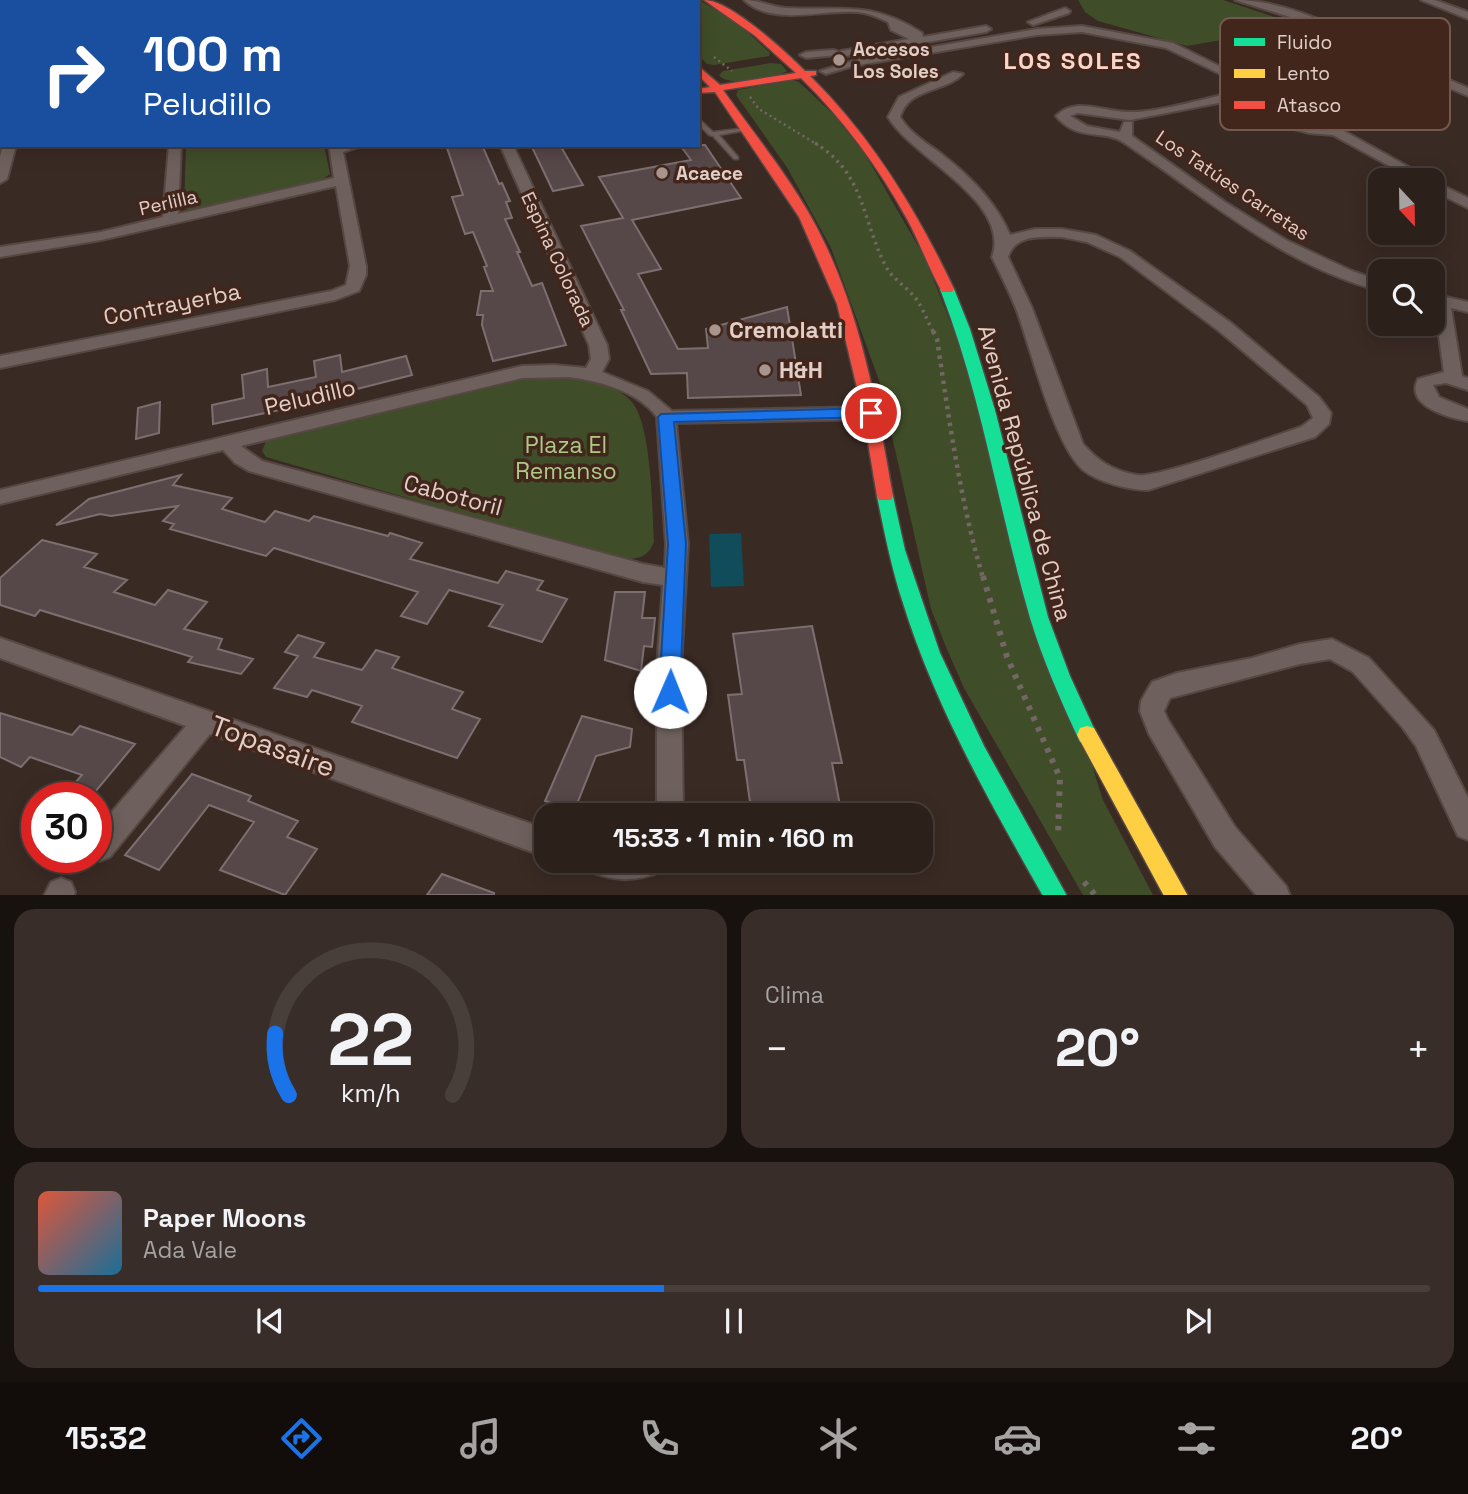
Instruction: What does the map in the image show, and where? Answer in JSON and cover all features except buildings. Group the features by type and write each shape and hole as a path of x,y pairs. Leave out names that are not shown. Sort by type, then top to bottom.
{"main road":[{"name":"Avenida República de China","path":"708,0 746,24 777,59 803,75 846,120 893,185 942,277 980,376 1030,584 1050,651 1098,758 1177,895"},
{"path":"777,59 806,55"},
{"path":"700,71 719,68"},
{"path":"700,91 827,71"},
{"path":"700,72 717,89 805,217 844,304 871,413 891,535 913,612 927,650 987,777 1056,895"}],"street":[{"path":"749,0 760,7 774,10 869,11 894,22 895,29 917,39 951,67 960,68 947,55 934,51"},
{"path":"1240,0 1303,18"},
{"path":"1426,0 1468,16"},
{"path":"806,55 839,53 1036,22 1066,5 1093,24 1097,30"},
{"path":"827,71 852,64 1046,30 1097,30 1169,44 1220,67"},
{"path":"951,67 950,80 914,92 895,109 894,117 899,126 955,173 991,213 1003,233 1004,247"},
{"path":"1450,84 1468,92"},
{"path":"1125,137 1071,125 1062,116 1078,108 1130,116 1220,98"},
{"name":"Los Tatúes Carretas","path":"1130,116 1125,137 1298,255 1341,274 1368,282"},
{"path":"1315,130 1335,131 1403,168"},
{"path":"0,179 9,147"},
{"path":"170,221 175,147"},
{"path":"336,147 343,180"},
{"name":"Espina Colorada","path":"507,147 598,345 600,359 592,373"},
{"name":"Perlilla","path":"0,253 74,242 343,180"},
{"name":"Contrayerba","path":"0,362 335,295 353,288 358,266 343,180"},
{"path":"1446,192 1468,204"},
{"path":"991,213 1014,225 1048,233 1091,238 1125,254 1225,327 1313,401 1322,413 1322,420 1308,432 1148,484 1122,480 1091,466 1074,447 1024,308 1000,257 1004,247 1013,238 1048,233"},
{"path":"1445,302 1468,307"},
{"path":"1445,325 1461,381 1429,379 1424,383 1425,393 1448,410 1468,415"},
{"name":"Peludillo","path":"0,497 522,372 548,370 592,373 632,389 659,407 666,417"},
{"path":"670,803 669,667 677,544 666,417 871,413"},
{"name":"Cabotoril","path":"226,442 242,458 257,466 643,573 675,578"},
{"name":"Topasaire","path":"0,648 534,839"},
{"path":"1276,895 1225,836 1158,726 1152,711 1153,701 1161,690 1317,650 1332,649 1360,665 1412,720 1424,737 1468,827"},
{"path":"112,833 205,722"}],"lane":[{"path":"700,122 708,132 715,134 745,129"},
{"path":"715,134 736,158"}],"path":[{"path":"744,88 759,109 823,148 849,173 876,237 884,264 900,286 913,295 937,340 953,448 973,543 1007,657 1060,778 1058,840"},
{"path":"1081,878 1096,895"}],"green space":[{"path":"1078,0 1223,0 1277,18 1220,18 1220,40 1187,46 1098,21 1085,12"},
{"path":"700,1 738,23 770,53 769,56 707,64 700,57"},
{"path":"771,63 781,64 787,71 772,77 741,82 724,79 719,75 723,71"},
{"path":"791,80 799,82 834,115 865,154 925,258 956,336 1103,800 1153,895 1083,895 964,688 931,609 880,383 831,248 788,169 736,95 738,90"},
{"path":"186,147 324,147 330,174 321,180 195,211 184,209"},
{"name":"Plaza El Remanso","path":"529,376 569,377 597,382 609,386 631,401 643,428 650,468 654,542 645,555 619,559 266,457 262,451 267,439"}],"water":[{"path":"741,533 744,586 711,587 709,534"}],"traffic: fast":[{"path":"947,289 963,329 988,410 1039,617 1060,676 1087,735"},
{"path":"885,496 896,550 930,653 976,753 1055,895"}],"traffic: slow":[{"path":"1087,735 1176,895"}],"traffic: jam":[{"path":"708,0 751,29 787,59 843,117 891,182 912,217 947,289"},
{"path":"700,71 717,88 805,217 844,304 871,413 885,496"},
{"path":"701,91 813,73"}],"place":[{"name":"Accesos Los Soles","path":"839,60"},
{"name":"Acaece","path":"662,173"},
{"name":"Cremolatti","path":"715,330"},
{"name":"H&H","path":"765,370"}],"district":[{"name":"LOS SOLES","path":"1073,61"}],"route":[{"path":"670,692 669,667 677,544 666,417 871,413"}]}
